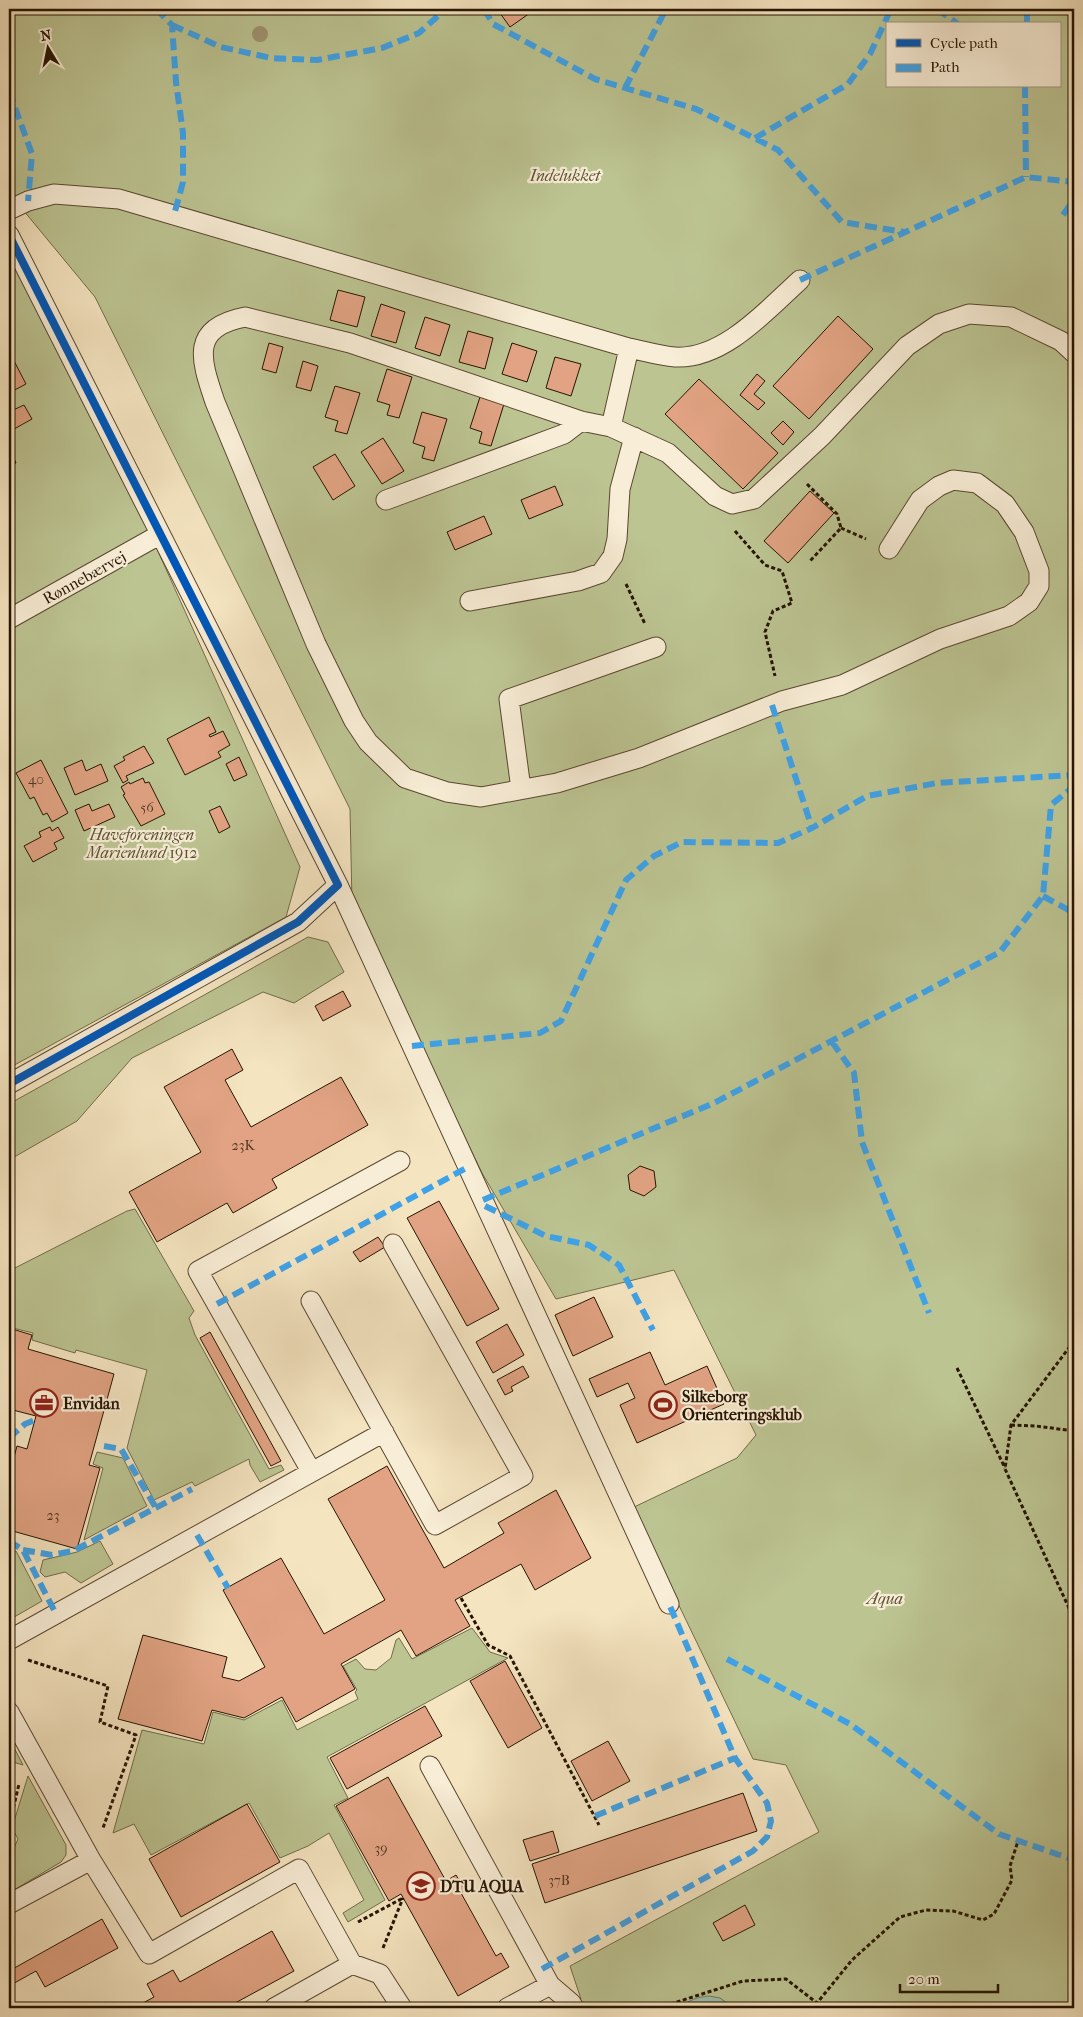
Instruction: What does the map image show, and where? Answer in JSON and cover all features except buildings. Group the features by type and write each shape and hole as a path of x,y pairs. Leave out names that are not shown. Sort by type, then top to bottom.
{"lane":[{"path":"9,210 28,201 54,194 119,199 629,348 676,357 706,352 733,340 800,280"},
{"path":"9,236 338,885 669,1604"},
{"path":"890,549 920,500 939,486 953,480 977,483 1005,504 1024,532 1039,571 1039,586 1029,602 1009,616 940,639 842,685 782,701 639,758 556,783 481,797 447,792 405,778 368,742 354,721 316,644 215,402 205,372 203,351 208,334 228,320 244,317 350,343 580,421 611,428 634,437 668,453 715,496 732,504 754,499 822,436 907,346 939,324 969,314 1011,317 1061,341 1074,353"},
{"path":"611,428 629,348"},
{"path":"386,500 564,434 580,421"},
{"path":"470,601 578,581 601,573 613,556 617,539 620,489 634,437"},
{"name":"Rønnebærvej","path":"9,619 159,535"},
{"path":"521,789 509,699 656,647"},
{"path":"9,1084 298,922 338,885"},
{"path":"311,1472 198,1271 400,1161"},
{"path":"311,1302 435,1525 523,1476 393,1244"},
{"path":"9,1640 384,1432"},
{"path":"9,1712 91,1860 149,1954 299,1869 352,1964 380,1974 402,2008"},
{"path":"430,1766 550,1985 571,2003 574,2008"},
{"path":"9,1904 91,1860"},
{"path":"274,2008 352,1964"},
{"path":"507,2008 550,1985"}],"path":[{"path":"789,466 836,514 841,528 810,561"},
{"path":"732,504 730,525 765,565 782,571 792,603 773,611 765,632 782,701"},
{"path":"613,556 656,647"},
{"path":"1005,1469 1011,1425 1074,1341"},
{"path":"957,1368 1074,1619"},
{"path":"1011,1425 1036,1426 1074,1432"},
{"path":"461,1598 488,1645 510,1656 599,1825"},
{"path":"27,1659 108,1686 100,1722 136,1735 91,1860"},
{"path":"9,1828 21,1780"},
{"path":"658,2008 743,1981 786,1979 816,2003 852,1960 900,1917 926,1910 953,1911 982,1920 994,1914 1012,1880 1010,1866 1018,1841"},
{"path":"336,1934 403,1898 374,1972"}],"green space":[{"path":"9,9 1074,9 1074,2008 564,2008 563,2006 581,1999 570,1966 819,1832 786,1765 753,1759 632,1508 737,1458 756,1435 674,1270 556,1299 482,1173 352,903 350,809 95,297 9,193"},
{"name":"Haveforeningen Marienlund 1912","path":"9,220 300,867 286,917 9,1068"},
{"path":"308,937 328,942 344,972 294,1003 263,992 132,1058 77,1121 9,1160 9,1104"},
{"path":"135,1209 194,1311 189,1318 195,1335 269,1469 281,1465 284,1470 260,1482 250,1465 249,1459 195,1486 192,1482 154,1500 127,1448 147,1370 76,1350 75,1353 32,1340 33,1333 9,1327 9,1271 127,1211"},
{"path":"97,1452 123,1458 147,1506 84,1540 103,1468 93,1464"},
{"path":"100,1541 113,1564 81,1583 65,1572 45,1577 40,1572 43,1560 77,1552"},
{"path":"16,1551 42,1601 9,1620 9,1553"},
{"path":"472,1628 490,1652 508,1658 327,1757 348,1798 334,1805 385,1900 348,1922 343,1913 364,1900 329,1833 308,1846 280,1858 249,1803 151,1855 134,1824 113,1833 142,1730 204,1744 213,1712 244,1720 282,1700 297,1730 358,1699 355,1692 357,1690 343,1666 356,1659 365,1669 376,1670 391,1658 396,1640 399,1638 412,1659"},
{"path":"9,1738 23,1765 9,1761"},
{"path":"28,1776 66,1845 66,1855 61,1862 9,1893 9,1854 18,1839 12,1828"}],"shaded area":[{"path":"709,1996 720,1998 734,2008 680,2008 693,1999"}],"marked path":[{"path":"156,9 172,25 176,82 183,133 183,182 174,215"},
{"path":"172,25 221,47 271,58 317,60 382,48 419,33 438,16 440,9"},
{"path":"484,9 493,24 595,79 696,109 778,150 842,222 904,232"},
{"path":"625,88 666,9"},
{"path":"755,138 848,84 870,54 891,9"},
{"path":"937,9 955,22"},
{"path":"1027,9 1027,22"},
{"path":"1025,88 1026,177"},
{"path":"9,91 32,154 28,201"},
{"path":"800,280 1026,177 1074,182"},
{"path":"1063,215 1074,199"},
{"path":"772,705 812,828"},
{"path":"412,1046 540,1033 561,1021 626,880 654,856 682,842 778,843 812,828 867,796 937,783 1074,775"},
{"path":"483,1200 714,1103 1000,952 1043,896 1051,805 1074,786"},
{"path":"1043,896 1074,913"},
{"path":"832,1042 854,1073 862,1142 929,1313"},
{"path":"217,1304 468,1167"},
{"path":"485,1206 546,1236 589,1245 619,1265 653,1330"},
{"path":"9,1438 25,1424 35,1420"},
{"path":"104,1446 121,1449 156,1508"},
{"path":"23,1550 52,1555 73,1551 192,1489"},
{"path":"197,1535 228,1588"},
{"path":"9,1541 23,1550 56,1614"},
{"path":"542,1969 753,1851 767,1837 771,1821 767,1803 735,1758 669,1604"},
{"path":"727,1659 850,1724 999,1834 1074,1860"},
{"path":"595,1816 735,1758"}],"cycle path":[{"path":"9,235 338,885 298,922 9,1084"}],"place":[{"name":"Envidan","path":"44,1403"},
{"name":"Silkeborg Orienteringsklub","path":"663,1405"},
{"name":"DTU AQUA","path":"421,1886"}],"park label":[{"name":"Indelukket","path":"565,175"},
{"name":"Aqua","path":"885,1598"}]}
